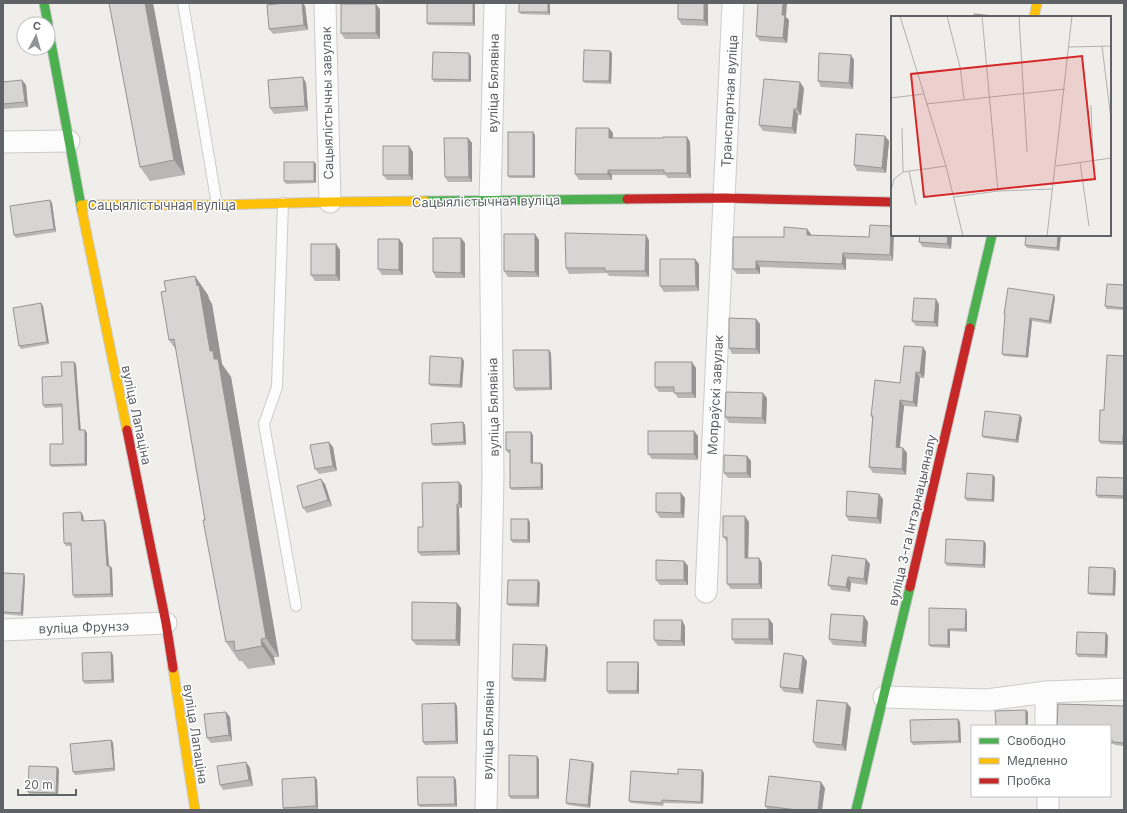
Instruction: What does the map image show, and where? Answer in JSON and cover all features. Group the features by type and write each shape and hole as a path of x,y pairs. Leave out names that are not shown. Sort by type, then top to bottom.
{"main road":[{"name":"вуліца Лапаціна","path":"44,3 46,16"},
{"path":"1034,16 1037,3"},
{"name":"вуліца Лапаціна","path":"54,56 81,205 166,623 195,810"},
{"name":"Сацыялістычная вуліца","path":"81,205 217,205 330,202 724,198 891,202"},
{"name":"вуліца 3-га Інтэрнацыяналу","path":"856,810 884,697 992,236"}],"street":[{"name":"Сацыялістычны завулак","path":"325,3 330,202"},
{"name":"вуліца Бялявіна","path":"486,810 493,476 490,201 495,3"},
{"name":"Транспартная вуліца","path":"724,198 734,3"},
{"path":"3,142 69,141"},
{"name":"Мопраўскі завулак","path":"706,592 724,198"},
{"name":"вуліца Фрунзэ","path":"3,630 166,623"},
{"path":"884,697 988,700 1046,692 1124,689"},
{"path":"1046,692 1046,725"},
{"path":"1048,797 1048,810"}],"lane":[{"path":"183,3 217,205"},
{"path":"283,203 277,387 264,424 296,606"}],"building":[{"path":"109,3 145,3 174,160 140,167"},
{"path":"302,3 304,25 269,29 267,5"},
{"path":"427,3 473,3 473,23 427,23"},
{"path":"519,3 548,3 548,12 519,12"},
{"path":"678,3 704,3 704,20 678,19"},
{"path":"758,3 783,3 782,15 785,15 783,38 756,36"},
{"path":"341,4 376,4 376,33 341,33"},
{"path":"974,14 994,16 974,16"},
{"path":"584,50 610,51 609,81 583,81"},
{"path":"433,52 469,53 469,80 432,79"},
{"path":"819,53 851,55 849,83 818,81"},
{"path":"303,77 305,106 270,108 268,80"},
{"path":"764,79 800,82 797,109 794,109 792,128 759,125"},
{"path":"22,80 25,102 3,104 3,82"},
{"path":"576,128 609,128 609,138 687,137 687,173 664,173 664,170 608,170 608,174 575,174"},
{"path":"508,132 533,132 533,176 508,176"},
{"path":"856,134 885,136 882,168 854,165"},
{"path":"444,138 468,138 469,177 445,177"},
{"path":"383,146 409,146 409,175 383,175"},
{"path":"284,162 314,162 314,181 284,181"},
{"path":"50,200 54,229 14,235 10,206"},
{"path":"870,225 891,226 890,255 843,253 842,264 756,261 756,269 733,269 733,237 784,237 784,227 807,229 807,235 869,237"},
{"path":"565,233 646,235 645,271 605,271 605,268 566,268"},
{"path":"504,234 535,234 535,272 504,271"},
{"path":"920,236 948,236 947,244 919,242"},
{"path":"1026,236 1058,236 1057,248 1025,245"},
{"path":"433,238 461,238 461,273 433,272"},
{"path":"378,239 399,239 399,270 378,269"},
{"path":"311,244 336,244 336,275 311,275"},
{"path":"660,259 695,259 696,286 660,286"},
{"path":"195,276 197,286 199,285 210,351 213,351 214,359 218,359 266,638 261,639 262,646 235,651 234,641 226,642 203,520 205,520 174,339 169,340 161,292 166,291 164,281"},
{"path":"1107,284 1124,285 1124,308 1105,306"},
{"path":"1008,288 1054,295 1049,321 1030,318 1026,356 1002,354 1004,314"},
{"path":"914,298 936,299 934,322 912,321"},
{"path":"41,303 47,342 19,346 13,308"},
{"path":"729,318 756,319 756,349 729,348"},
{"path":"904,346 923,347 920,373 916,372 913,402 900,400 896,447 903,448 902,469 869,467 873,416 871,416 875,380 900,383"},
{"path":"513,350 549,350 550,388 514,388"},
{"path":"1107,355 1124,356 1123,442 1099,441 1100,410 1104,410"},
{"path":"430,356 462,358 460,385 429,384"},
{"path":"61,362 74,362 79,430 85,430 85,464 50,465 50,444 63,444 62,404 43,405 42,377 62,376"},
{"path":"655,362 692,362 692,393 674,393 674,387 655,387"},
{"path":"726,392 763,393 762,418 725,417"},
{"path":"985,411 1020,415 1016,440 982,436"},
{"path":"463,422 464,442 432,444 431,424"},
{"path":"648,431 694,431 694,454 648,454"},
{"path":"506,432 531,432 531,463 541,463 541,487 510,488 510,450 506,450"},
{"path":"329,442 333,466 315,469 310,445"},
{"path":"724,455 747,456 747,473 724,473"},
{"path":"967,473 993,475 992,500 965,498"},
{"path":"1097,477 1124,478 1124,496 1096,495"},
{"path":"321,479 328,500 303,508 297,486"},
{"path":"459,482 459,504 457,504 457,551 418,552 418,527 423,527 422,483"},
{"path":"847,491 879,494 877,518 846,516"},
{"path":"656,493 681,493 681,513 656,512"},
{"path":"81,512 82,521 104,520 107,566 110,566 111,594 73,595 71,543 64,543 63,513"},
{"path":"723,516 745,516 745,558 759,558 759,584 727,584 727,537 723,537"},
{"path":"511,519 528,519 528,540 511,540"},
{"path":"946,539 984,541 983,565 945,563"},
{"path":"832,555 866,559 864,579 848,577 846,587 828,585"},
{"path":"656,560 684,561 684,580 656,580"},
{"path":"1089,567 1114,568 1113,594 1088,593"},
{"path":"3,573 24,574 21,613 3,612"},
{"path":"508,580 538,580 537,604 507,604"},
{"path":"412,602 457,603 456,640 412,640"},
{"path":"929,608 966,609 965,629 948,629 948,645 929,645"},
{"path":"831,614 864,616 862,642 829,639"},
{"path":"732,619 769,619 769,639 732,639"},
{"path":"654,620 682,620 681,641 654,640"},
{"path":"1077,632 1106,633 1105,655 1076,654"},
{"path":"513,644 546,645 544,679 512,678"},
{"path":"111,652 112,680 83,681 82,653"},
{"path":"784,653 803,656 799,689 780,687"},
{"path":"607,662 638,662 637,691 607,691"},
{"path":"817,700 847,703 842,745 813,742"},
{"path":"455,703 456,741 423,742 422,704"},
{"path":"1058,704 1124,706 1124,743 1111,741 1111,725 1057,725"},
{"path":"1026,710 1026,725 996,725 995,711"},
{"path":"226,712 229,735 207,738 204,714"},
{"path":"958,719 959,741 911,742 910,720"},
{"path":"111,740 114,768 73,772 70,744"},
{"path":"509,755 537,756 537,796 509,796"},
{"path":"570,759 592,762 588,805 566,803"},
{"path":"246,762 249,780 220,785 217,766"},
{"path":"29,766 57,767 56,793 28,792"},
{"path":"678,769 702,770 701,802 662,800 662,803 629,801 631,771 678,774"},
{"path":"769,776 821,782 818,810 797,810 765,806"},
{"path":"315,777 316,806 283,808 282,779"},
{"path":"417,777 454,777 455,804 418,805"}],"traffic: fast":[{"path":"44,3 46,16"},
{"path":"53,56 82,211"},
{"path":"425,201 627,199"},
{"path":"970,328 992,236"},
{"path":"856,810 910,587"}],"traffic: slow":[{"path":"1034,16 1037,3"},
{"path":"81,205 217,205 425,201"},
{"path":"82,211 127,430"},
{"path":"173,668 195,810"}],"traffic: jam":[{"path":"627,199 724,198 891,202"},
{"path":"910,587 970,328"},
{"path":"127,430 166,623 173,668"}]}
